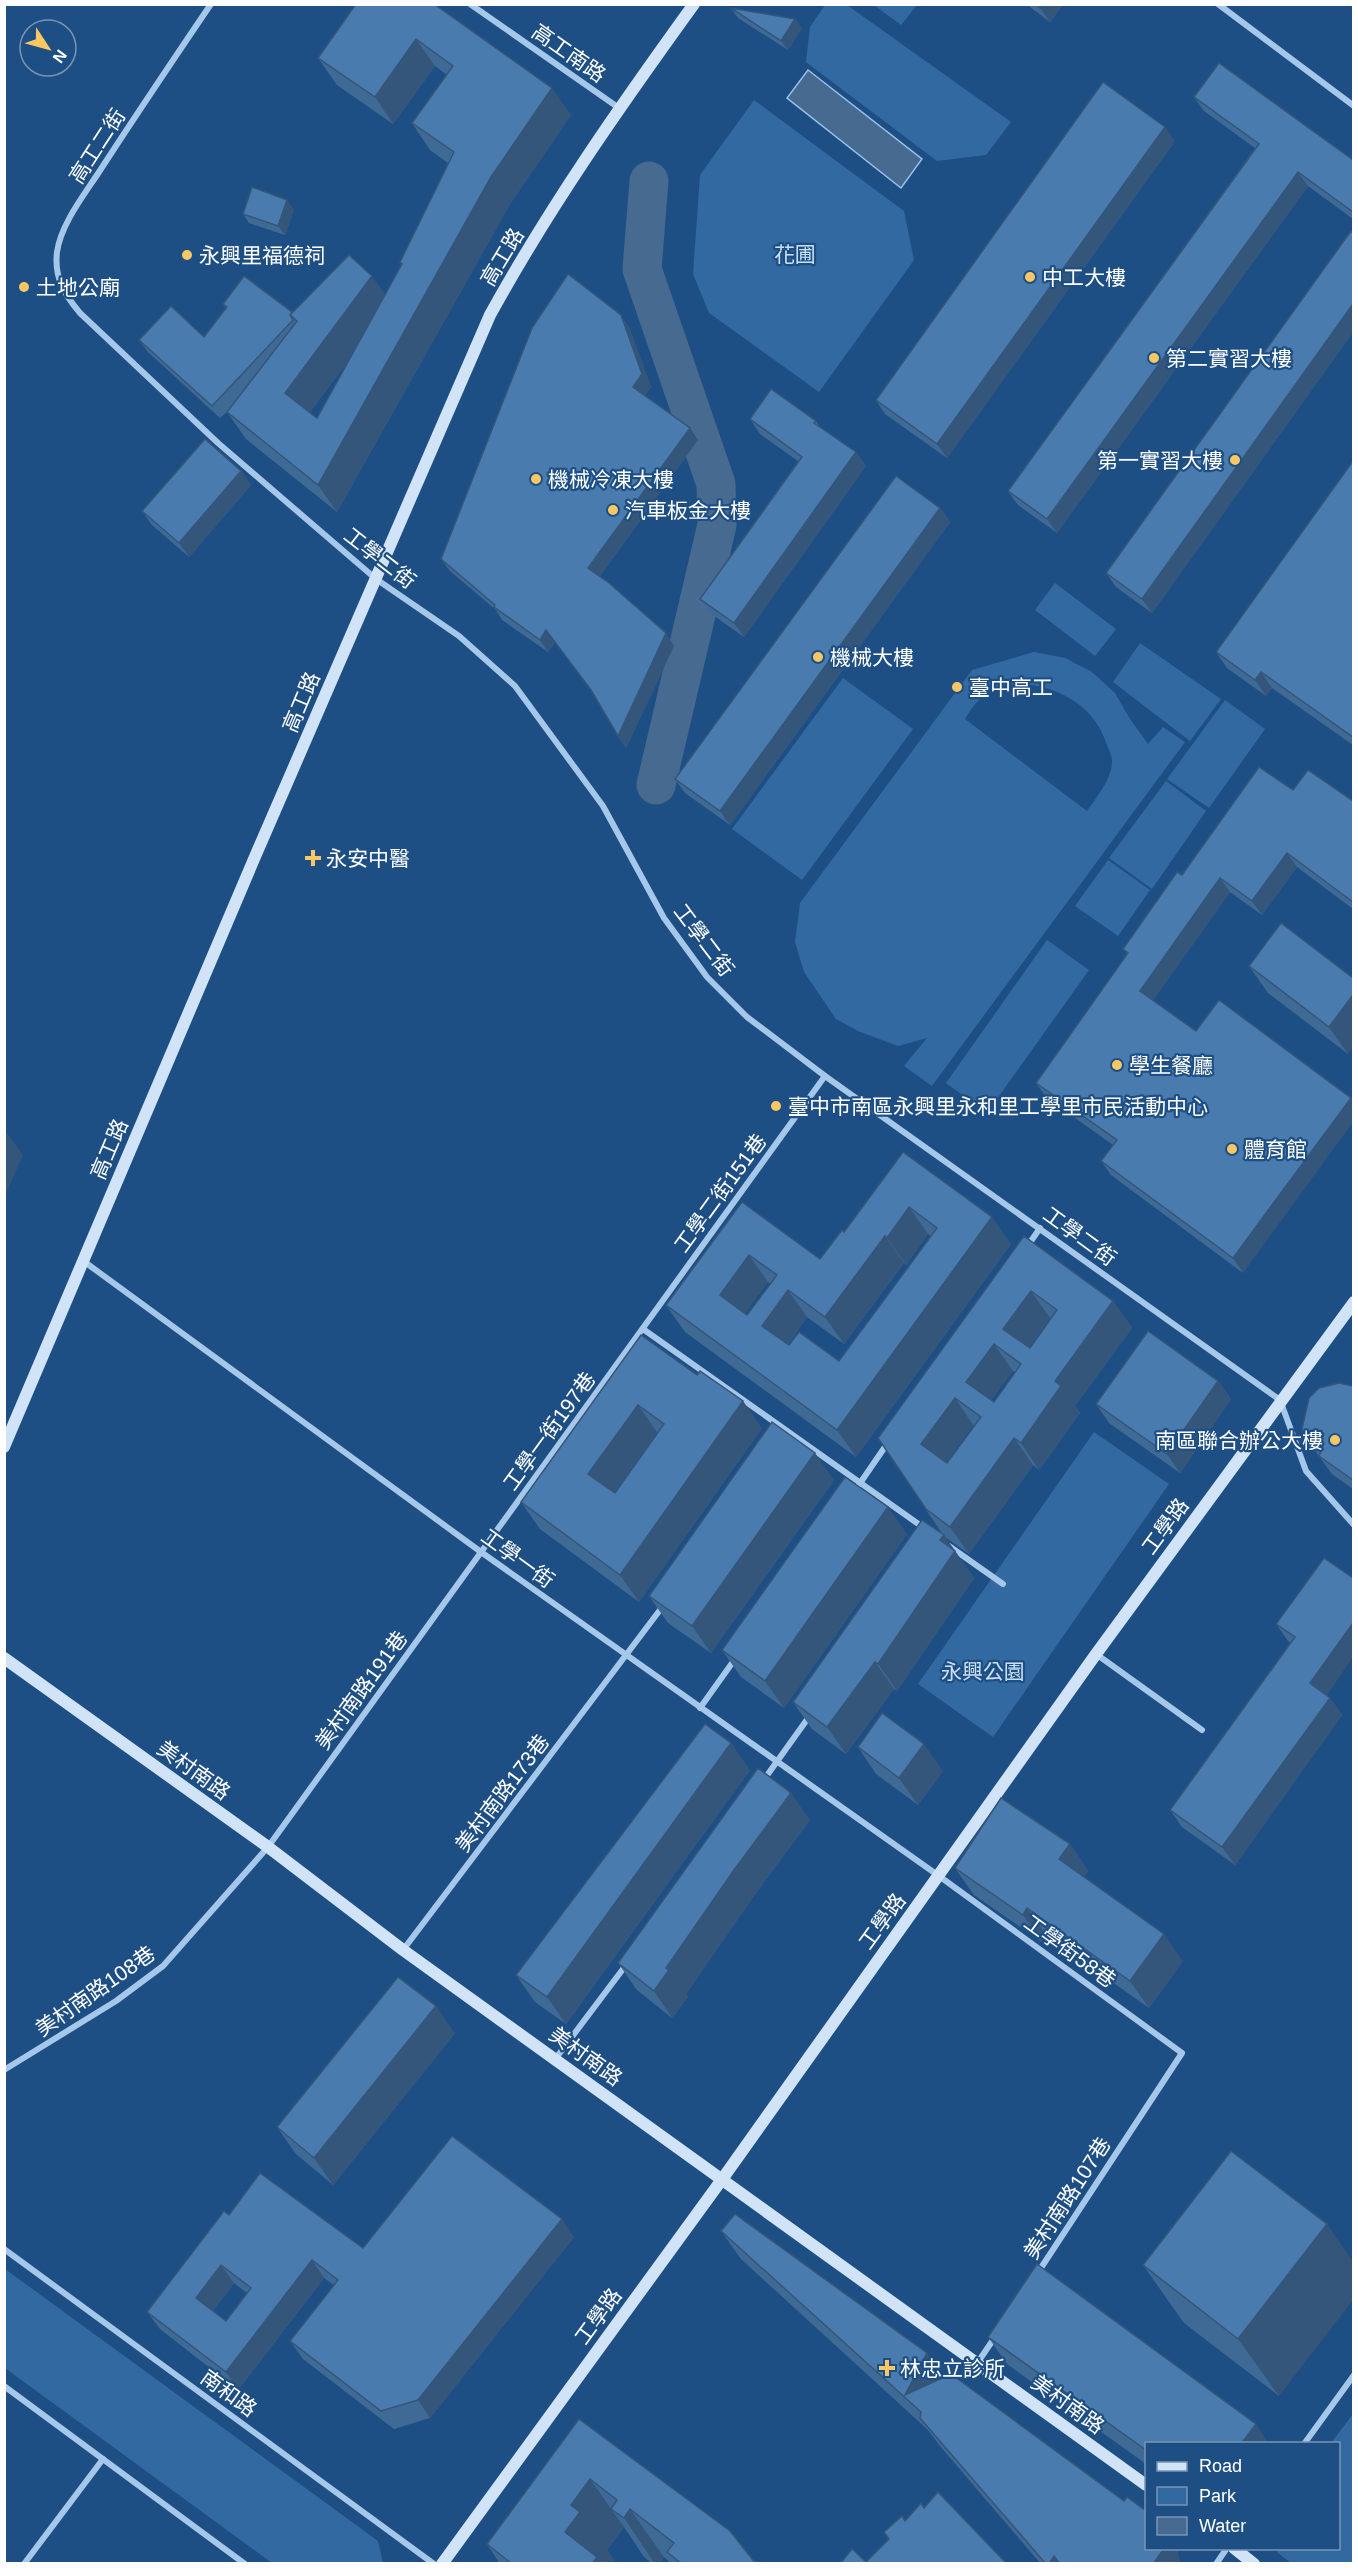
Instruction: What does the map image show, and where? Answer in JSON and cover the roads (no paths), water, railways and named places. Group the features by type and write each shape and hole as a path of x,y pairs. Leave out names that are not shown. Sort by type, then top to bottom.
{"street":[{"name":"高工二街","path":"80,313 64,293 56,269 57,249 68,223 116,146 211,4"},
{"name":"高工南路","path":"470,4 619,108"},
{"name":"高工路","path":"4,1448 82,1260 490,315 522,259 619,108 694,4"},
{"path":"1218,4 1353,106"},
{"name":"工學二街","path":"80,313 218,443 376,579 459,636 515,686 603,806 664,918 707,977 747,1017 825,1076 1280,1400"},
{"name":"工學二街151巷","path":"643,1329 825,1076"},
{"path":"1020,1258 1040,1228"},
{"name":"工學一街","path":"82,1260 481,1552 939,1876"},
{"name":"工學路","path":"442,2564 723,2178 1096,1654 1353,1302"},
{"path":"643,1329 927,1530"},
{"name":"工學一街197巷","path":"481,1552 643,1329"},
{"path":"1280,1400 1306,1471 1353,1525"},
{"path":"780,1440 787,1431"},
{"path":"846,1502 895,1434"},
{"path":"946,1544 1002,1584"},
{"name":"美村南路191巷","path":"268,1847 481,1552"},
{"name":"美村南路173巷","path":"403,1950 627,1656 669,1597"},
{"path":"700,1708 742,1649"},
{"path":"1096,1654 1202,1730"},
{"name":"美村南路","path":"4,1658 268,1847 403,1950 723,2178 1145,2484"},
{"path":"756,1790 819,1703"},
{"name":"美村南路108巷","path":"4,2070 116,2001 163,1966 268,1847"},
{"name":"工學街58巷","path":"939,1876 1182,2053"},
{"path":"556,2058 627,1963"},
{"name":"美村南路107巷","path":"1031,2282 1182,2053"},
{"name":"南和路","path":"4,2249 434,2564"},
{"path":"978,2362 998,2332"},
{"path":"1305,2442 1353,2375"},
{"path":"4,2386 245,2564"},
{"path":"24,2564 103,2459"},
{"path":"1216,2564 1226,2550"},
{"path":"1236,2550 1254,2564"}],"water":[{"path":"808,70 922,159 901,188 787,98"}],"waterway":[{"path":"649,181 642,269 716,484 717,525 656,785"}],"place":[{"name":"永興里福德祠","path":"187,255"},
{"name":"中工大樓","path":"1030,277"},
{"name":"土地公廟","path":"24,287"},
{"name":"第二實習大樓","path":"1154,358"},
{"name":"第一實習大樓","path":"1235,460"},
{"name":"機械冷凍大樓","path":"536,479"},
{"name":"汽車板金大樓","path":"613,510"},
{"name":"機械大樓","path":"818,657"},
{"name":"臺中高工","path":"957,687"},
{"name":"永安中醫","path":"313,858"},
{"name":"學生餐廳","path":"1117,1065"},
{"name":"臺中市南區永興里永和里工學里市民活動中心","path":"776,1106"},
{"name":"體育館","path":"1232,1149"},
{"name":"南區聯合辦公大樓","path":"1335,1440"},
{"name":"林忠立診所","path":"887,2368"}],"park label":[{"name":"花圃","path":"795,254"},
{"name":"永興公園","path":"983,1671"}]}
